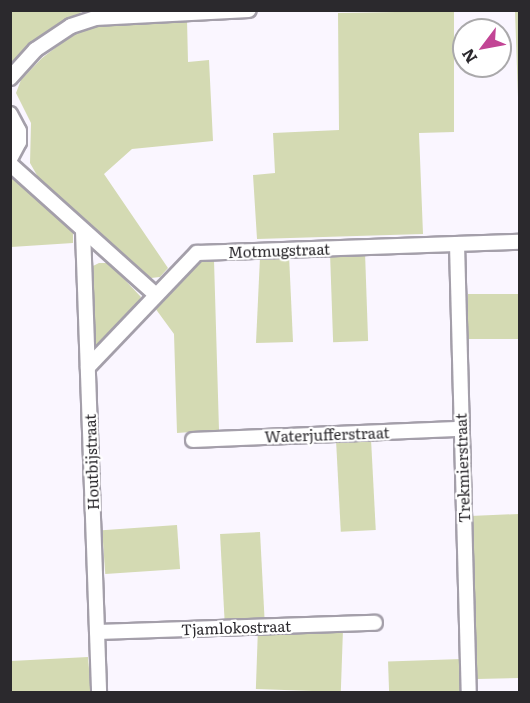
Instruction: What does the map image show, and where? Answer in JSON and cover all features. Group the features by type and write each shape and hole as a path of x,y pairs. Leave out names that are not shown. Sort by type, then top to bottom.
{"street":[{"path":"10,78 35,50 71,26 96,18 249,10"},
{"path":"10,114 19,130 19,142 10,159"},
{"path":"10,164 156,295"},
{"name":"Houtbijstraat","path":"83,231 99,693"},
{"name":"Motmugstraat","path":"88,367 197,253 519,242"},
{"name":"Trekmierstraat","path":"457,244 469,693"},
{"name":"Waterjufferstraat","path":"193,440 461,429"},
{"name":"Tjamlokostraat","path":"97,632 375,623"}],"green space":[{"path":"11,11 83,11 31,45 11,66"},
{"path":"454,11 452,78 454,78 454,132 419,133 423,234 257,239 253,175 275,173 273,133 339,130 338,13"},
{"path":"515,11 520,11 519,126"},
{"path":"187,19 188,62 209,60 213,141 132,149 104,174 168,268 160,277 151,278 38,177 30,163 31,123 16,93 21,80 42,58 71,36 99,24"},
{"path":"15,176 73,232 73,243 11,247 11,177"},
{"path":"365,252 368,341 333,342 330,253"},
{"path":"289,255 293,342 256,343 260,257"},
{"path":"202,260 214,260 219,430 177,433 174,334 155,308"},
{"path":"99,263 109,263 141,297 135,309 95,348 93,266"},
{"path":"468,294 519,294 519,339 468,339"},
{"path":"371,439 376,530 341,532 336,441"},
{"path":"519,514 519,678 477,679 470,516"},
{"path":"177,525 180,569 105,574 102,530"},
{"path":"260,532 265,618 225,620 220,534"},
{"path":"258,626 343,629 341,692 256,689"},
{"path":"88,657 91,692 11,692 11,661"},
{"path":"462,659 463,692 389,692 388,662"}]}
